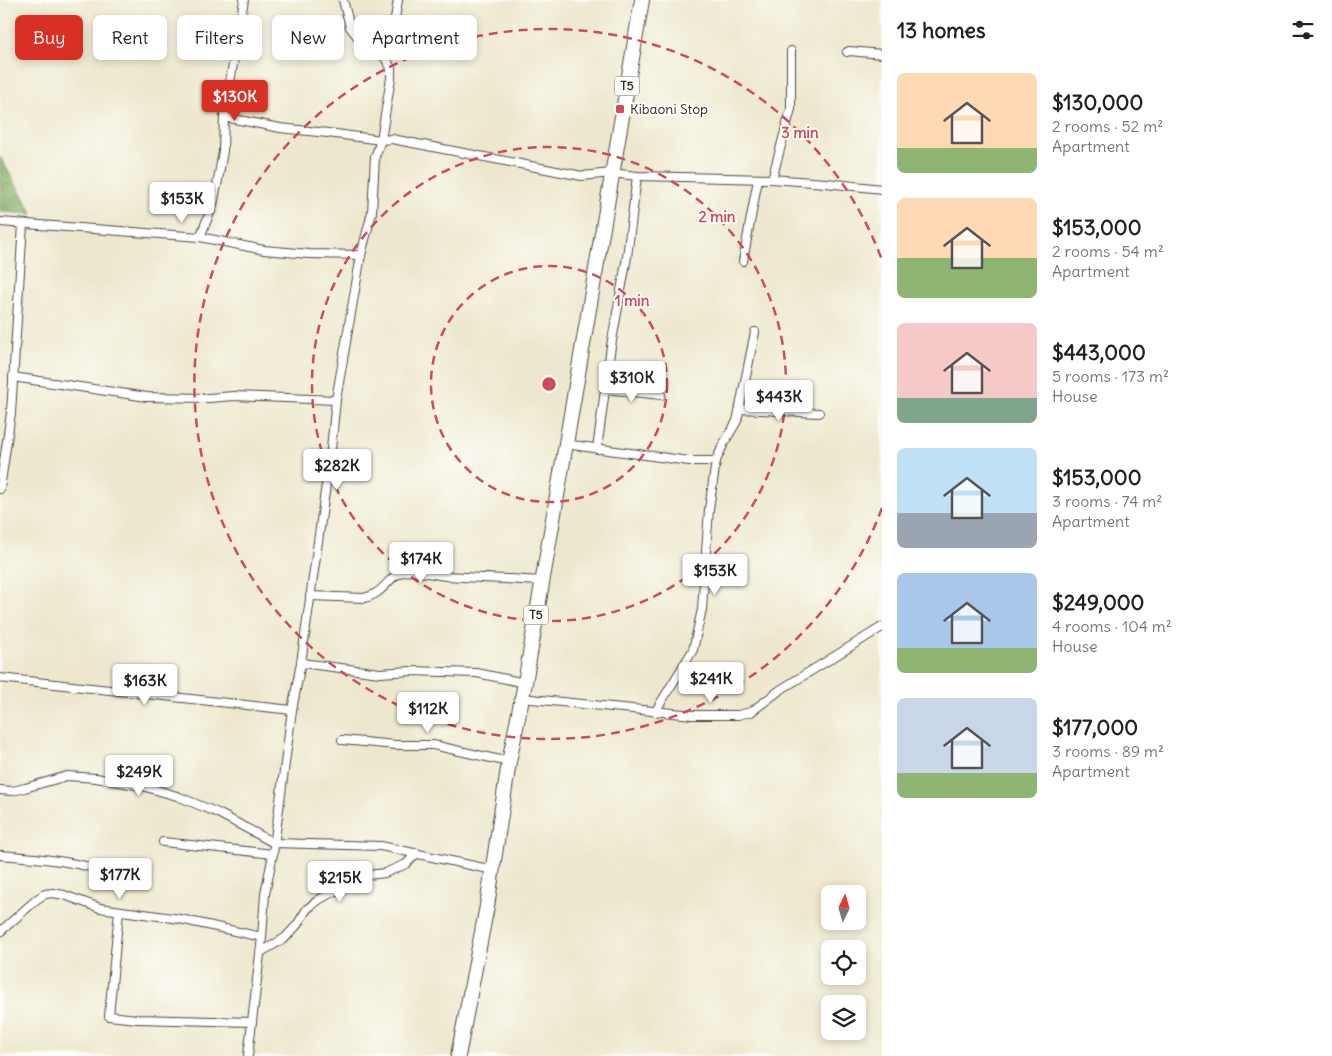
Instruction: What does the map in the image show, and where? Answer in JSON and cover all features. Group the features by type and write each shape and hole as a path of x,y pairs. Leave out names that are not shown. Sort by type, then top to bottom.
{"highway":[{"name":"T5","path":"458,1056 525,683 642,0"}],"street":[{"path":"200,237 213,205 223,151 224,117 244,0"},
{"path":"248,1056 261,952 265,894 273,854 292,710 332,449 336,400 361,255 372,212 375,156 381,140 391,78 391,68 382,53 363,44 350,27 346,4 343,0"},
{"path":"388,61 398,0"},
{"path":"772,179 791,109 791,51"},
{"path":"848,52 882,54"},
{"path":"224,117 280,128 328,132 381,140 392,139 582,176 612,173 637,176 758,178 826,182 882,189"},
{"path":"597,448 610,346 627,257 637,176"},
{"path":"744,261 758,178"},
{"path":"0,222 200,237 264,250 309,254 361,255"},
{"path":"0,488 11,413 23,224"},
{"path":"655,712 693,650 702,608 716,461 724,443 738,421 755,332"},
{"path":"14,377 147,397 209,398 233,396 336,400"},
{"path":"605,389 661,395"},
{"path":"741,408 819,413"},
{"path":"566,444 689,461 716,461"},
{"path":"310,596 371,597 378,593 395,575 405,571 448,576 542,581"},
{"path":"521,698 693,715 738,715 751,712 780,690 882,627"},
{"path":"300,663 380,673 421,671 477,673 525,683"},
{"path":"0,678 292,710"},
{"path":"342,740 396,745 433,745 510,762"},
{"path":"0,790 12,791 67,776 96,778 142,786 177,796 218,812 274,843 381,846 492,870"},
{"path":"163,842 273,854"},
{"path":"261,952 285,938 297,925 307,909 317,901 329,894 340,892 359,876 385,873 406,864 417,853"},
{"path":"0,856 64,861 100,868 121,876"},
{"path":"0,932 45,894 64,894 100,908 180,919 262,937"},
{"path":"119,911 109,1016 137,1019 252,1022"}],"green space":[{"path":"0,157 33,214 0,212"}],"place":[{"name":"Kibaoni Stop","path":"620,109"}]}
